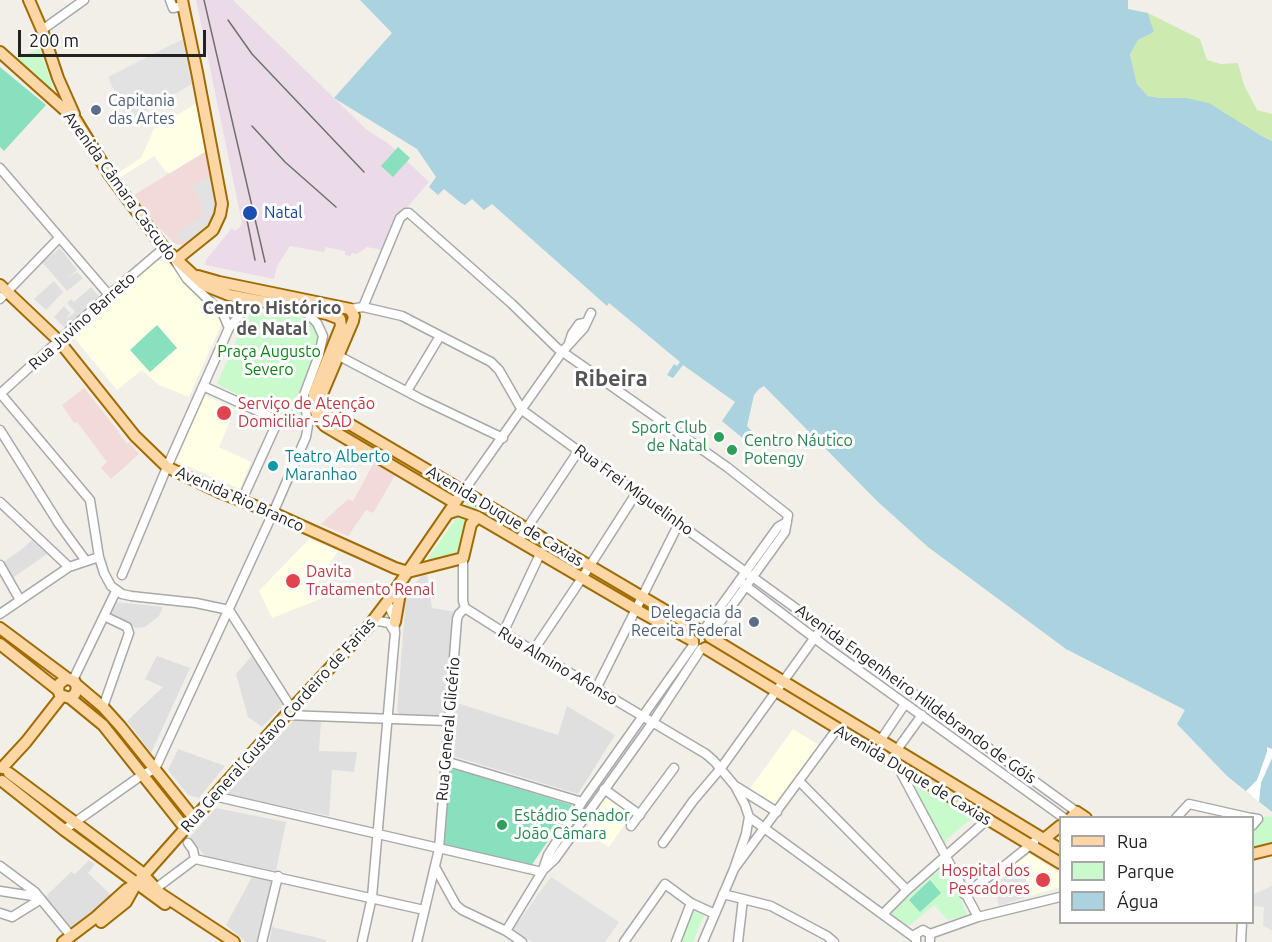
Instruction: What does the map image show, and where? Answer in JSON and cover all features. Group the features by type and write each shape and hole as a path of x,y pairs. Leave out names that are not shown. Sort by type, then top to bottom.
{"main road":[{"path":"29,0 76,120"},
{"path":"182,3 198,72 222,204 213,230 177,259 204,285 216,291 303,309"},
{"name":"Avenida Câmara Cascudo","path":"0,52 76,120 109,174 164,248 177,259"},
{"path":"192,273 219,282 350,309 353,321 339,356"},
{"name":"Avenida Rio Branco","path":"2,292 59,341 135,436 167,467 395,568 405,576"},
{"name":"Avenida Duque de Caxias","path":"303,309 338,317 340,320 341,326 317,382 313,403 318,418 325,426 476,518 541,552 743,672 1059,862"},
{"name":"Avenida Duque de Caxias","path":"339,356 322,394 321,405 324,409 525,530 706,634 1059,848"},
{"name":"Rua General Gustavo Cordeiro de Farias","path":"69,940 126,902 136,884 184,827 371,623 449,513 459,506 467,494"},
{"name":"Rua General Glicério","path":"464,558 471,524 476,518"},
{"path":"395,628 405,576 464,558"},
{"path":"0,628 103,707 184,827"},
{"path":"694,634 706,634 710,644 698,646 694,634"},
{"path":"0,644 103,725 193,817"},
{"path":"21,661 30,650"},
{"path":"743,672 750,662"},
{"path":"63,695 61,681 72,681"},
{"path":"2,774 63,695 76,692 72,681"},
{"path":"2,774 73,822 144,875 152,891 223,942"},
{"path":"2,774 63,830 136,884 170,900 234,942"},
{"path":"1041,838 1059,827"},
{"path":"1254,854 1272,849"},
{"name":"Rua General Gustavo Cordeiro de Farias","path":"69,940 127,889 136,884"},
{"path":"126,902 152,891"}],"street":[{"path":"42,30 84,0"},
{"path":"170,0 173,8 182,3"},
{"path":"0,168 109,295"},
{"path":"363,307 400,218 410,213 562,352 727,467 788,515 785,532 747,587 706,634"},
{"path":"2,292 59,238"},
{"name":"Rua Juvino Barreto","path":"0,394 164,248"},
{"name":"Avenida Câmara Cascudo","path":"177,259 177,266 223,314 229,328"},
{"path":"122,575 229,328 243,311 262,301"},
{"path":"350,309 363,307 402,316 495,366 522,410"},
{"path":"63,830 148,772 273,513 308,429 304,395 319,355 323,336 317,323 303,309"},
{"path":"467,494 569,343 572,334 591,313"},
{"path":"407,391 440,336"},
{"path":"339,356 503,438"},
{"path":"203,386 274,418 276,425 242,500"},
{"path":"0,394 90,500 99,557 104,573 116,591 131,596 195,603 228,610 289,712 387,720 448,721"},
{"name":"Rua Frei Miguelinho","path":"522,410 745,572"},
{"path":"0,430 59,524 86,561"},
{"path":"519,540 579,450"},
{"path":"532,651 637,492"},
{"path":"0,502 69,567"},
{"path":"706,634 745,572 778,527 786,522"},
{"path":"596,689 679,523"},
{"path":"503,633 541,552"},
{"path":"0,614 69,567 99,557"},
{"name":"Rua General Glicério","path":"417,942 439,849 457,619 465,608 464,558"},
{"path":"0,565 20,600"},
{"name":"Avenida Engenheiro Hildebrando de Góis","path":"745,572 925,700 1078,816"},
{"name":"Avenida Engenheiro Hildebrando de Góis","path":"739,581 814,638 1061,816"},
{"path":"72,681 116,591"},
{"path":"362,942 372,897 395,628 393,612 387,602"},
{"name":"Rua Almino Afonso","path":"465,608 532,651 706,754 735,786"},
{"path":"103,707 129,633 128,627 104,616"},
{"path":"371,623 379,621 389,623 395,628"},
{"path":"663,843 693,801 721,768 823,626"},
{"path":"825,646 834,635"},
{"path":"506,931 542,872 548,855 582,802 605,768 698,646"},
{"path":"542,872 555,859 653,722 698,646"},
{"path":"885,689 893,678"},
{"path":"896,751 925,700"},
{"path":"880,741 905,704"},
{"path":"734,869 837,729"},
{"path":"986,761 993,751"},
{"path":"445,761 582,802"},
{"path":"897,765 978,917"},
{"path":"605,768 613,776"},
{"path":"631,826 674,768"},
{"path":"800,782 907,890"},
{"path":"735,786 777,812"},
{"path":"703,942 747,834 748,817 745,805 735,786"},
{"path":"603,789 640,814"},
{"path":"214,796 542,872"},
{"path":"1178,816 1190,804 1237,816"},
{"path":"748,817 883,914 914,940 919,932 927,931 930,938 978,917 1059,897"},
{"path":"883,914 988,819"},
{"path":"964,894 1041,838"},
{"path":"188,843 195,859"},
{"path":"152,891 195,859 424,910"},
{"path":"0,866 27,885 40,898 69,940"},
{"path":"435,867 456,905 522,942"},
{"path":"262,942 278,876"},
{"path":"624,942 665,884 691,903 715,914"},
{"path":"0,891 40,898"},
{"path":"723,894 783,912 834,942"},
{"path":"0,913 12,917 40,898"},
{"path":"738,942 743,899"},
{"path":"676,942 691,903"},
{"path":"1241,942 1242,924"}],"shaded area":[{"path":"196,0 233,0 367,130 389,144 429,182 394,223 382,250 367,247 357,254 351,253 351,256 345,255 345,251 326,247 324,252 290,246 277,266 274,279 205,265 206,260 232,228 235,231 242,223"},
{"path":"183,39 192,84 128,121 108,77"},
{"path":"197,103 206,151 170,173 166,172 154,156 121,177 118,173 141,158 154,129"},
{"path":"206,151 217,194 189,242 183,245 175,244 151,219 134,195"},
{"path":"213,175 219,201 216,214 207,229 189,242 179,240 176,233 200,218 202,212 201,204 192,186"},
{"path":"60,248 77,270 67,279 77,272 83,278 67,291 42,262"},
{"path":"153,260 165,262 172,267 220,318 221,325 189,397 159,385 142,370 117,390 71,334"},
{"path":"54,281 63,292 46,310 34,299"},
{"path":"91,287 102,300 68,331 54,317 64,306 70,313 66,319 75,312 67,303 71,299 74,302"},
{"path":"84,388 119,432 115,436 119,433 139,454 111,479 101,468 107,462 62,405"},
{"path":"204,395 235,409 219,447 251,462 240,489 176,461"},
{"path":"376,459 397,472 373,513 366,510 348,536 321,524 348,499 353,501"},
{"name":"Davita Tratamento Renal","path":"309,539 338,551 315,587 328,596 272,618 259,591"},
{"path":"32,540 47,554 11,579 1,564"},
{"path":"427,575 432,608 456,612 447,716 400,714 397,711 406,596 421,576"},
{"path":"115,602 163,607 159,616 145,627 136,628 109,613"},
{"path":"157,656 190,668 151,753 127,721 163,687 145,679"},
{"path":"252,656 284,704 262,727 248,717 236,674"},
{"path":"457,703 558,735 567,706 615,735 578,794 449,755"},
{"path":"294,720 321,721 319,751 357,752 354,772 332,770 329,816 227,794"},
{"path":"793,729 819,745 776,806 749,790"},
{"path":"178,749 225,766 199,798 188,795 168,770"},
{"path":"606,795 633,813 609,847 585,831 590,823 588,821"},
{"path":"216,808 286,822 276,871 205,856 190,837"},
{"name":"Hospital dos Pescadores","path":"1030,854 1059,873 1059,887 1030,896 1024,873 1015,864"},
{"path":"89,860 95,864 88,873 112,896 107,902 68,929 43,899 71,872 75,874"},
{"path":"1015,864 1024,873 1030,896 999,906 993,880"},
{"path":"253,875 274,879 258,942 246,942 226,925"},
{"path":"551,877 619,922 605,942 532,942 513,929"},
{"path":"1272,886 1272,930 1263,926 1264,907 1254,906 1254,894"},
{"path":"272,927 326,940 326,942 269,942"}],"green space":[{"path":"1148,13 1200,39 1207,60 1221,64 1238,63 1244,85 1257,110 1272,114 1272,141 1186,98 1148,96 1137,84 1130,53 1138,40 1154,32"},
{"path":"40,49 55,94 12,59"},
{"path":"0,67 46,105 4,151 0,147"},
{"path":"398,147 410,158 393,177 381,166"},
{"name":"Praça Augusto Severo","path":"257,306 304,315 320,335 300,389 303,425 282,417 217,384 249,312"},
{"path":"157,325 177,348 150,372 130,350"},
{"path":"468,502 474,503 522,530 518,535 480,512 472,516 463,548 456,556 429,560 428,558"},
{"name":"Estádio Senador João Câmara","path":"451,768 572,805 531,866 443,846"},
{"path":"908,778 976,818 968,821 946,840 946,845 943,847"},
{"path":"1272,817 1272,844 1254,848 1254,827 1260,818"},
{"path":"943,867 960,896 967,915 948,920 934,905 909,926 891,915 890,913"},
{"path":"930,880 941,893 920,912 909,900"},
{"path":"692,910 704,915 693,942 683,942 680,940"}],"water":[{"path":"360,0 1128,0 1128,9 1148,13 1154,32 1138,40 1130,54 1137,84 1148,96 1186,98 1209,103 1272,141 1272,812 1227,776 1177,724 1185,710 1066,649 928,547 877,501 764,386 754,395 747,426 754,434 747,442 722,421 735,402 683,365 673,378 667,375 674,364 677,366 680,362 609,303 607,306 492,204 484,210 472,199 465,205 444,189 438,195 429,187 436,177 417,149 334,98 392,33"}],"pier":[{"path":"1267,747 1272,749 1272,758 1261,783 1259,802 1246,791 1257,780"}],"tram line":[{"path":"204,0 265,262"},
{"path":"228,20 252,54 364,172"},
{"path":"252,126 285,162 336,207"},
{"path":"245,210 255,260"}],"place":[{"name":"Capitania das Artes","path":"96,110"},
{"name":"Natal","path":"250,213"},
{"name":"Serviço de Atenção Domiciliar - SAD","path":"224,413"},
{"name":"Sport Club de Natal","path":"719,437"},
{"name":"Centro Náutico Potengy","path":"732,450"},
{"name":"Teatro Alberto Maranhao","path":"273,466"},
{"name":"Davita Tratamento Renal","path":"293,581"},
{"name":"Delegacia da Receita Federal","path":"754,622"},
{"name":"Estádio Senador João Câmara","path":"502,825"},
{"name":"Hospital dos Pescadores","path":"1043,880"}],"district":[{"name":"Centro Histórico de Natal","path":"272,318"},
{"name":"Ribeira","path":"611,379"}]}
